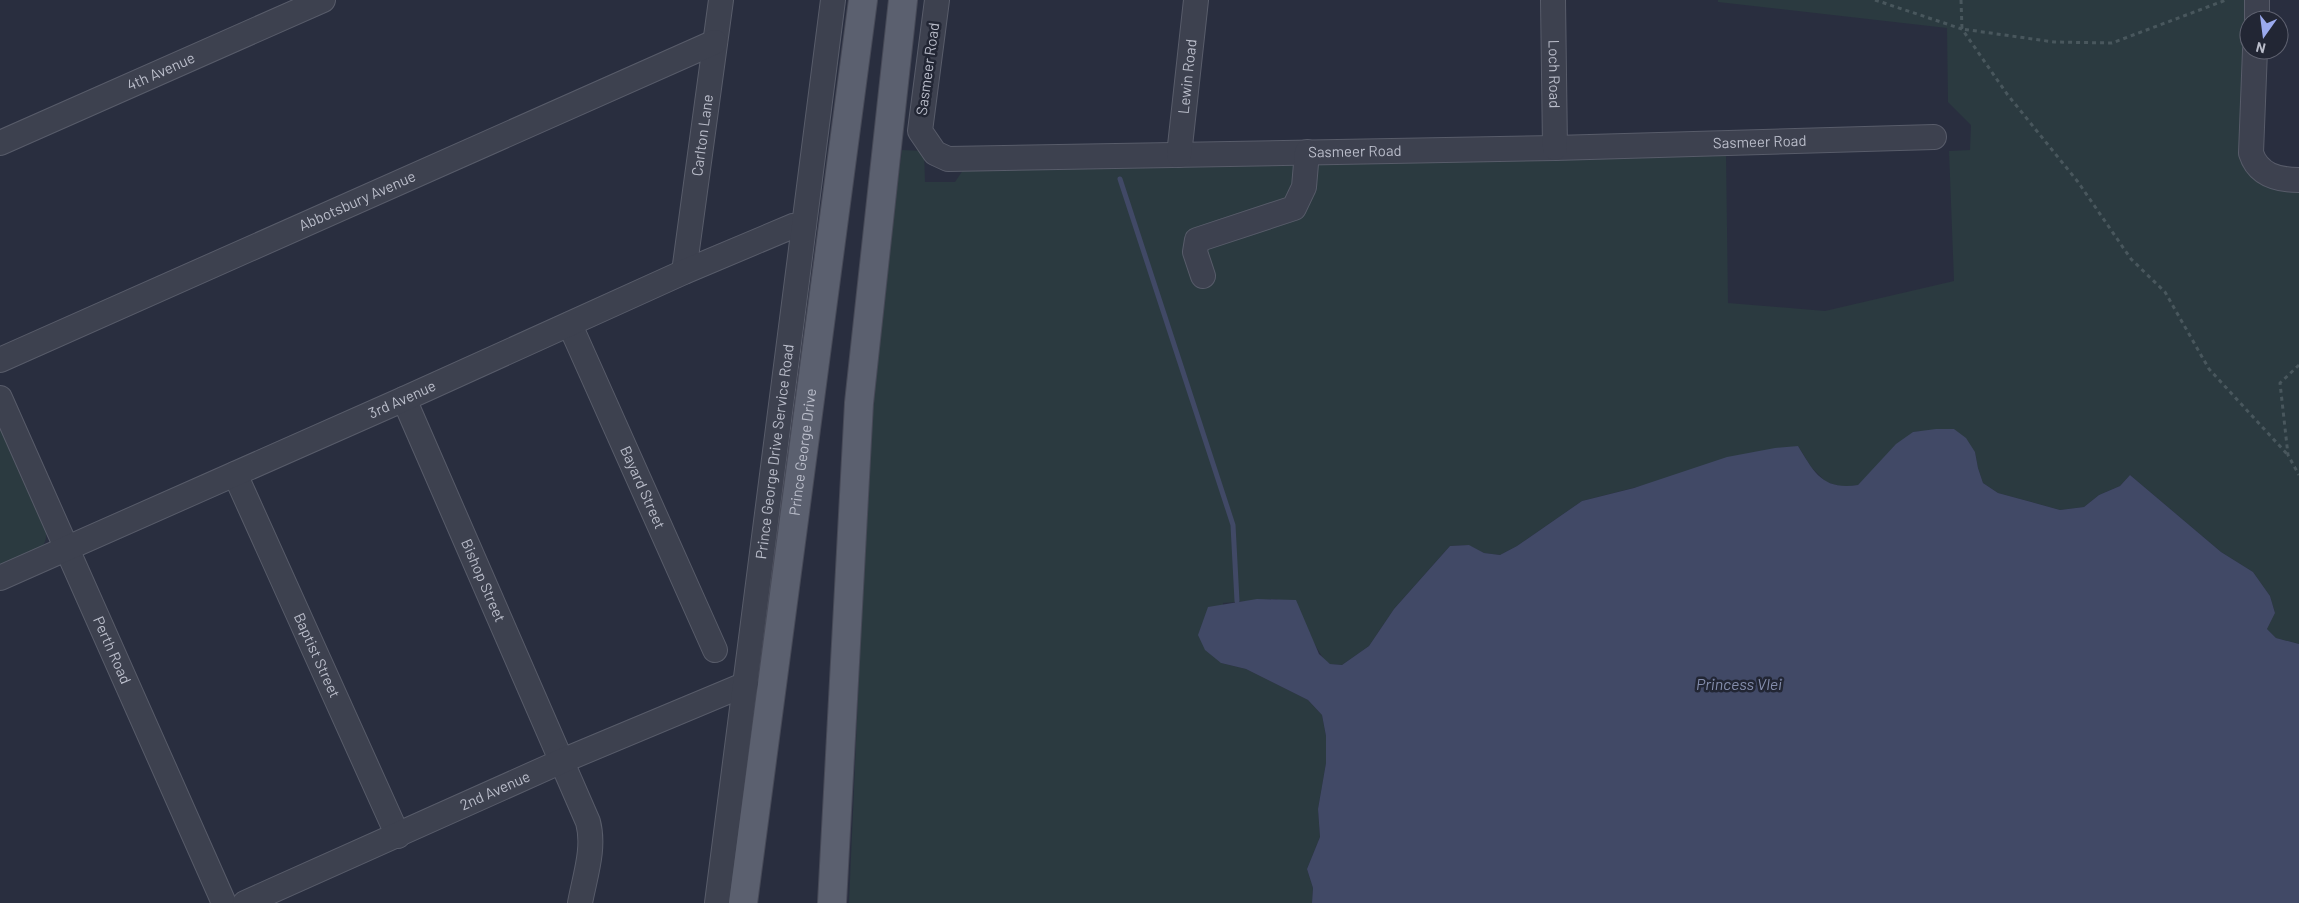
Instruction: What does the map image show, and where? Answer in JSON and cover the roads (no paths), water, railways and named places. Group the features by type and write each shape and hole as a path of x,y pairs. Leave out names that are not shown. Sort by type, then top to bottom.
{"main road":[{"name":"Prince George Drive","path":"743,903 863,0"},
{"path":"832,903 849,560 859,403 903,0"}],"street":[{"name":"4th Avenue","path":"0,143 323,0"},
{"name":"Carlton Lane","path":"684,272 721,0"},
{"name":"Prince George Drive Service Road","path":"717,903 834,0"},
{"path":"898,47 908,0"},
{"name":"Sasmeer Road","path":"937,0 920,131 935,154 948,159 1555,148 1934,137"},
{"name":"Lewin Road","path":"1179,155 1196,0"},
{"name":"Loch Road","path":"1553,0 1555,148"},
{"name":"Abbotsbury Avenue","path":"0,360 715,42"},
{"path":"2255,60 2252,153 2254,162 2262,171 2282,180 2299,180"},
{"path":"1203,276 1195,252 1197,240 1294,208 1304,187 1307,152"},
{"name":"3rd Avenue","path":"0,578 570,325 684,272 793,226 804,225"},
{"name":"Bayard Street","path":"570,325 715,650"},
{"name":"Perth Road","path":"0,398 224,903"},
{"name":"Bishop Street","path":"404,399 588,822 591,845 580,903"},
{"name":"Baptist Street","path":"235,474 398,836"},
{"name":"2nd Avenue","path":"245,903 562,762 746,684"}],"water":[{"name":"Princess Vlei","path":"1954,429 1966,438 1975,452 1983,483 1998,493 2060,510 2084,507 2099,495 2120,486 2130,475 2221,552 2253,572 2270,596 2275,613 2267,629 2276,638 2299,644 2299,903 1312,903 1313,888 1307,869 1320,837 1318,809 1326,763 1326,736 1322,715 1308,700 1246,669 1221,663 1205,650 1198,635 1208,607 1257,599 1296,600 1319,654 1330,664 1342,665 1369,646 1394,609 1450,546 1469,545 1484,553 1500,555 1517,546 1582,501 1634,488 1727,457 1775,448 1798,446 1821,478 1836,485 1858,485 1896,444 1913,432"}],"waterway":[{"path":"1120,179 1233,525 1237,601"}]}
